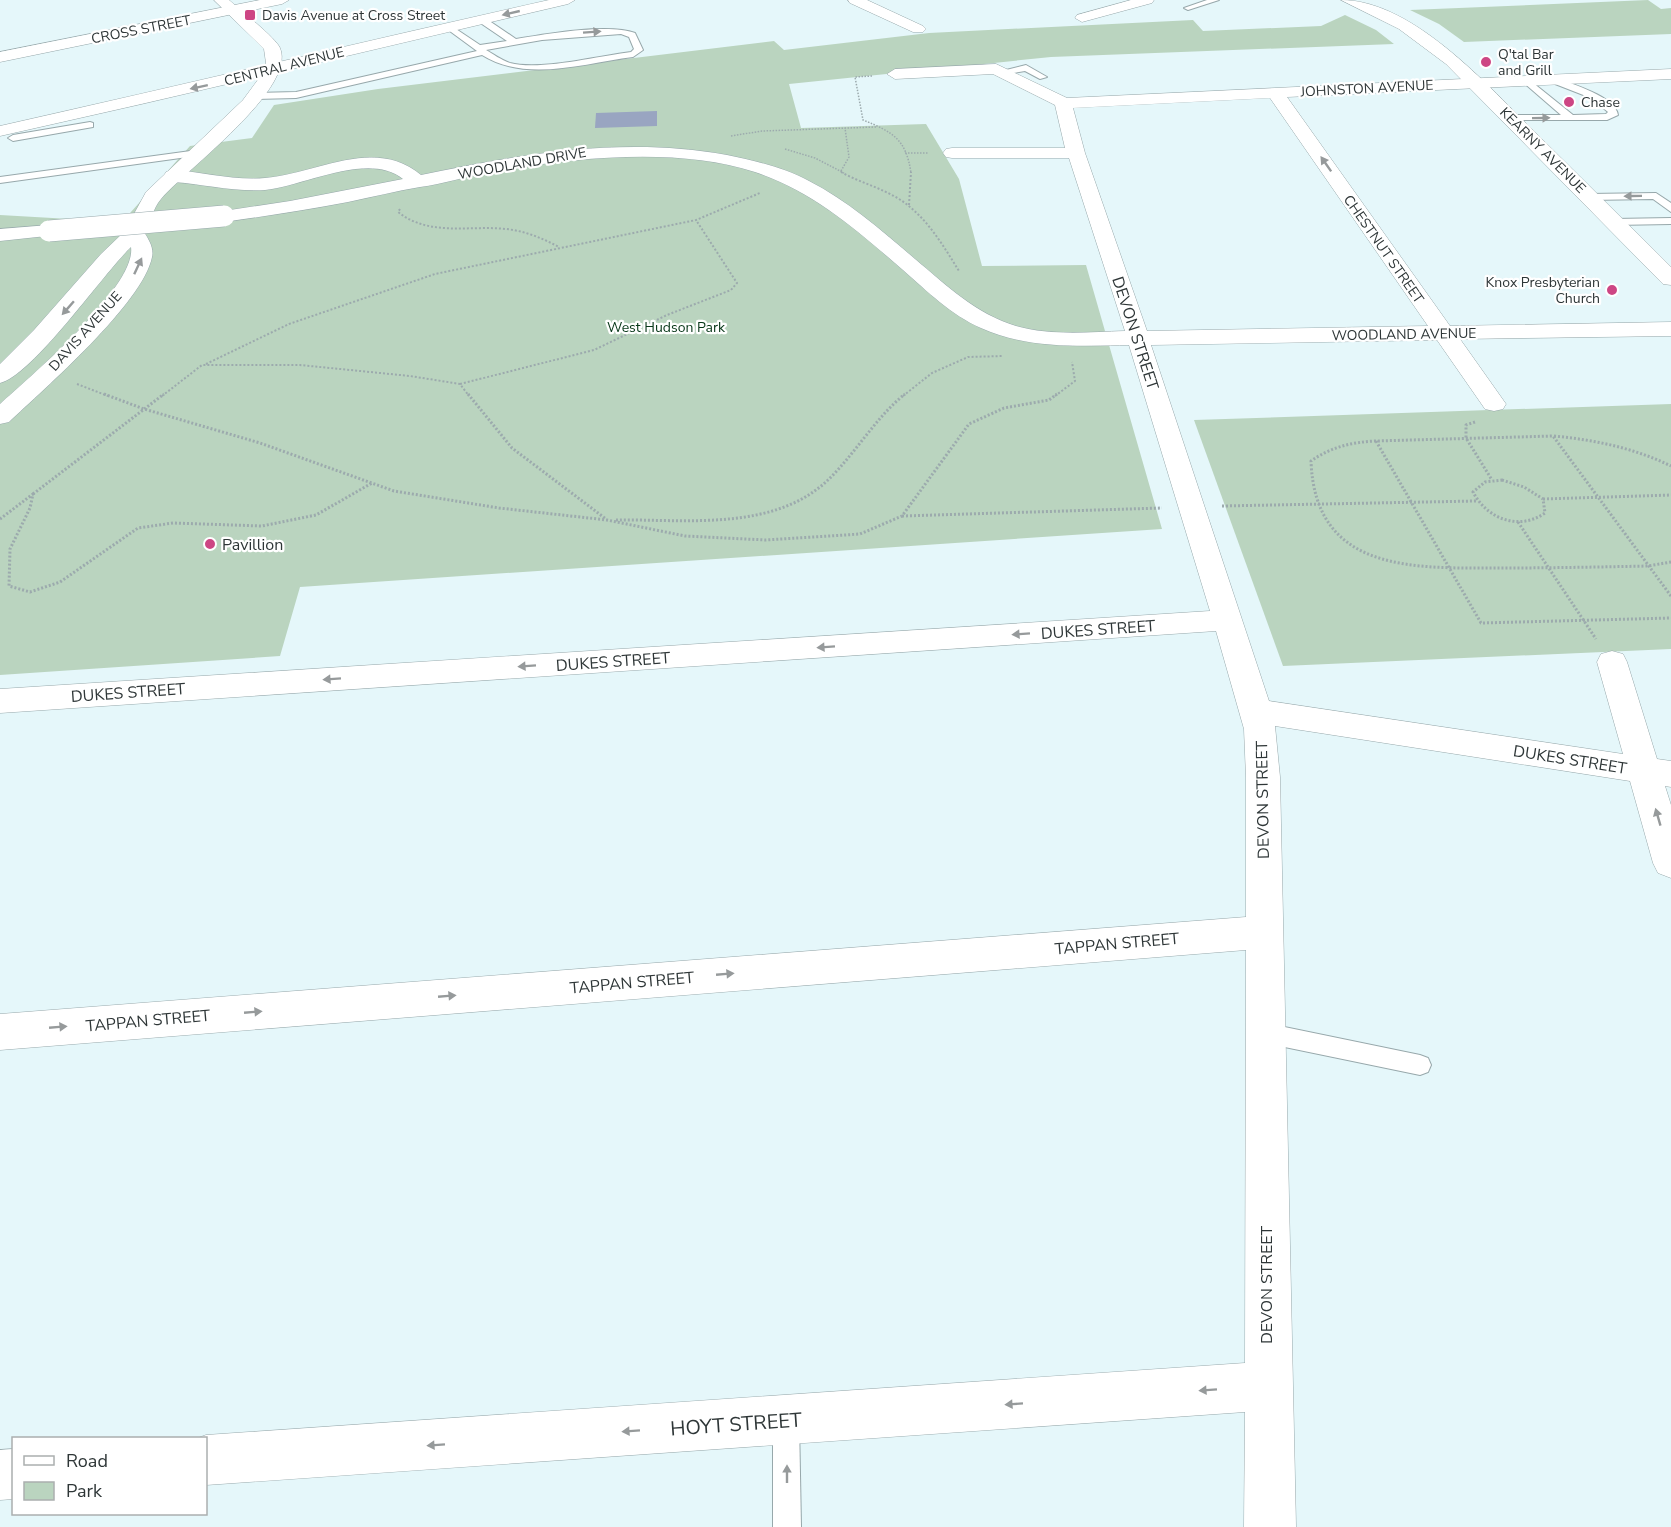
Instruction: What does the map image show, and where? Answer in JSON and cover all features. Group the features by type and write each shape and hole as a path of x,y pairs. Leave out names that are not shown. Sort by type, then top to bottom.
{"street":[{"path":"201,0 223,8 272,69"},
{"name":"CROSS STREET","path":"0,57 223,8 282,0"},
{"name":"CENTRAL AVENUE","path":"7,135 68,122 272,69 568,0"},
{"path":"857,0 918,28"},
{"path":"1082,18 1147,0"},
{"name":"KEARNY AVENUE","path":"1348,0 1392,18 1415,32 1476,83 1671,279"},
{"name":"DAVIS AVENUE","path":"0,376 60,318 108,258 134,232 148,203 173,176 218,138 255,96 272,69"},
{"path":"895,74 999,71 1053,90"},
{"name":"JOHNSTON AVENUE","path":"1053,90 1275,93 1476,83 1668,77"},
{"name":"DEVON STREET","path":"1053,90 1064,111 1256,711 1262,752 1270,1527"},
{"name":"CHESTNUT STREET","path":"1275,93 1494,404"},
{"name":"WOODLAND DRIVE","path":"0,236 224,216 295,207 531,159 594,151 669,151 734,162 789,178 840,208 950,300 990,324 1012,332 1042,338 1138,338"},
{"path":"952,153 1076,153"},
{"path":"173,176 262,184 293,180 351,164 373,163 399,167 418,182"},
{"name":"DAVIS AVENUE","path":"0,417 86,334 129,282 143,256 143,249 134,232"},
{"name":"WOODLAND AVENUE","path":"1138,338 1671,329"},
{"name":"DUKES STREET","path":"0,701 1226,620"},
{"path":"1612,662 1658,772 1671,863"},
{"name":"DUKES STREET","path":"1256,711 1658,772"},
{"name":"TAPPAN STREET","path":"0,1032 1264,932"},
{"name":"HOYT STREET","path":"207,1460 1267,1386"}],"lane":[{"path":"1188,8 1215,0"},
{"path":"482,20 513,41"},
{"path":"255,96 296,94 483,50 513,41 622,31 632,34 639,50 633,54 519,66 508,65 483,50 450,27"},
{"path":"999,71 1026,68 1053,90"},
{"path":"1511,118 1613,115 1613,111 1594,96 1553,80"},
{"path":"1527,81 1570,117"},
{"path":"68,122 90,125"},
{"path":"0,180 198,153"},
{"path":"1589,197 1656,196 1671,208"},
{"path":"1614,222 1671,221"},
{"path":"1265,1033 1420,1065"},
{"path":"786,1420 787,1527"}],"path":[{"path":"895,74 855,78 863,120 900,140 908,162 913,190 909,205"},
{"path":"731,136 762,131 879,127"},
{"path":"841,171 849,157 845,128"},
{"path":"0,519 202,365 289,324 435,274 696,220 760,193 750,188"},
{"path":"404,203 398,212 405,219 432,227 506,229 540,235 559,247"},
{"path":"202,365 300,365 410,376 460,384 594,350 668,315 731,290 737,283 696,220"},
{"path":"460,384 512,448 607,520 742,519 795,503 828,481 901,397 932,373 968,357 1009,356"},
{"path":"902,516 969,424 1004,408 1049,400 1075,381 1071,356"},
{"path":"82,385 144,409 260,443 394,491 499,508 607,520 686,537 766,540 860,534 902,516 1163,508"},
{"path":"1492,480 1466,438 1466,425 1488,416 1494,404"},
{"path":"1553,436 1671,596"},
{"path":"1671,466 1610,444 1553,436 1352,442 1324,450 1311,461 1311,482 1329,528 1363,554 1389,563 1451,568 1547,568 1648,566 1671,562"},
{"path":"1376,441 1481,623 1671,618"},
{"path":"1492,480 1516,483 1532,490 1543,499 1546,508 1539,518 1518,522 1492,515 1476,501 1473,492 1477,485 1492,480"},
{"path":"33,494 30,508 10,549 9,586 30,592 60,582 138,528 173,523 262,525 305,518 316,515 372,483"},
{"path":"1543,499 1671,495"},
{"path":"1221,506 1476,501"},
{"path":"1518,522 1612,662"}],"green space":[{"path":"1648,0 1661,9 1671,8 1671,34 1464,42 1439,24 1410,10"},
{"name":"West Hudson Park","path":"1345,15 1376,30 1394,44 1051,57 789,84 801,128 926,124 959,179 982,266 1086,265 1162,529 300,587 280,656 0,675 0,215 122,222 190,146 252,138 274,105 378,89 774,41 784,50 929,33 1193,20 1203,31 1321,26"},
{"path":"1671,404 1671,649 1283,666 1194,420"}],"water":[{"path":"657,111 657,126 595,128 596,113"}],"place":[{"name":"Davis Avenue at Cross Street","path":"250,15"},
{"name":"Q'tal Bar and Grill","path":"1486,62"},
{"name":"Chase","path":"1569,102"},
{"name":"Knox Presbyterian Church","path":"1612,290"},
{"name":"Pavillion","path":"210,544"}]}
